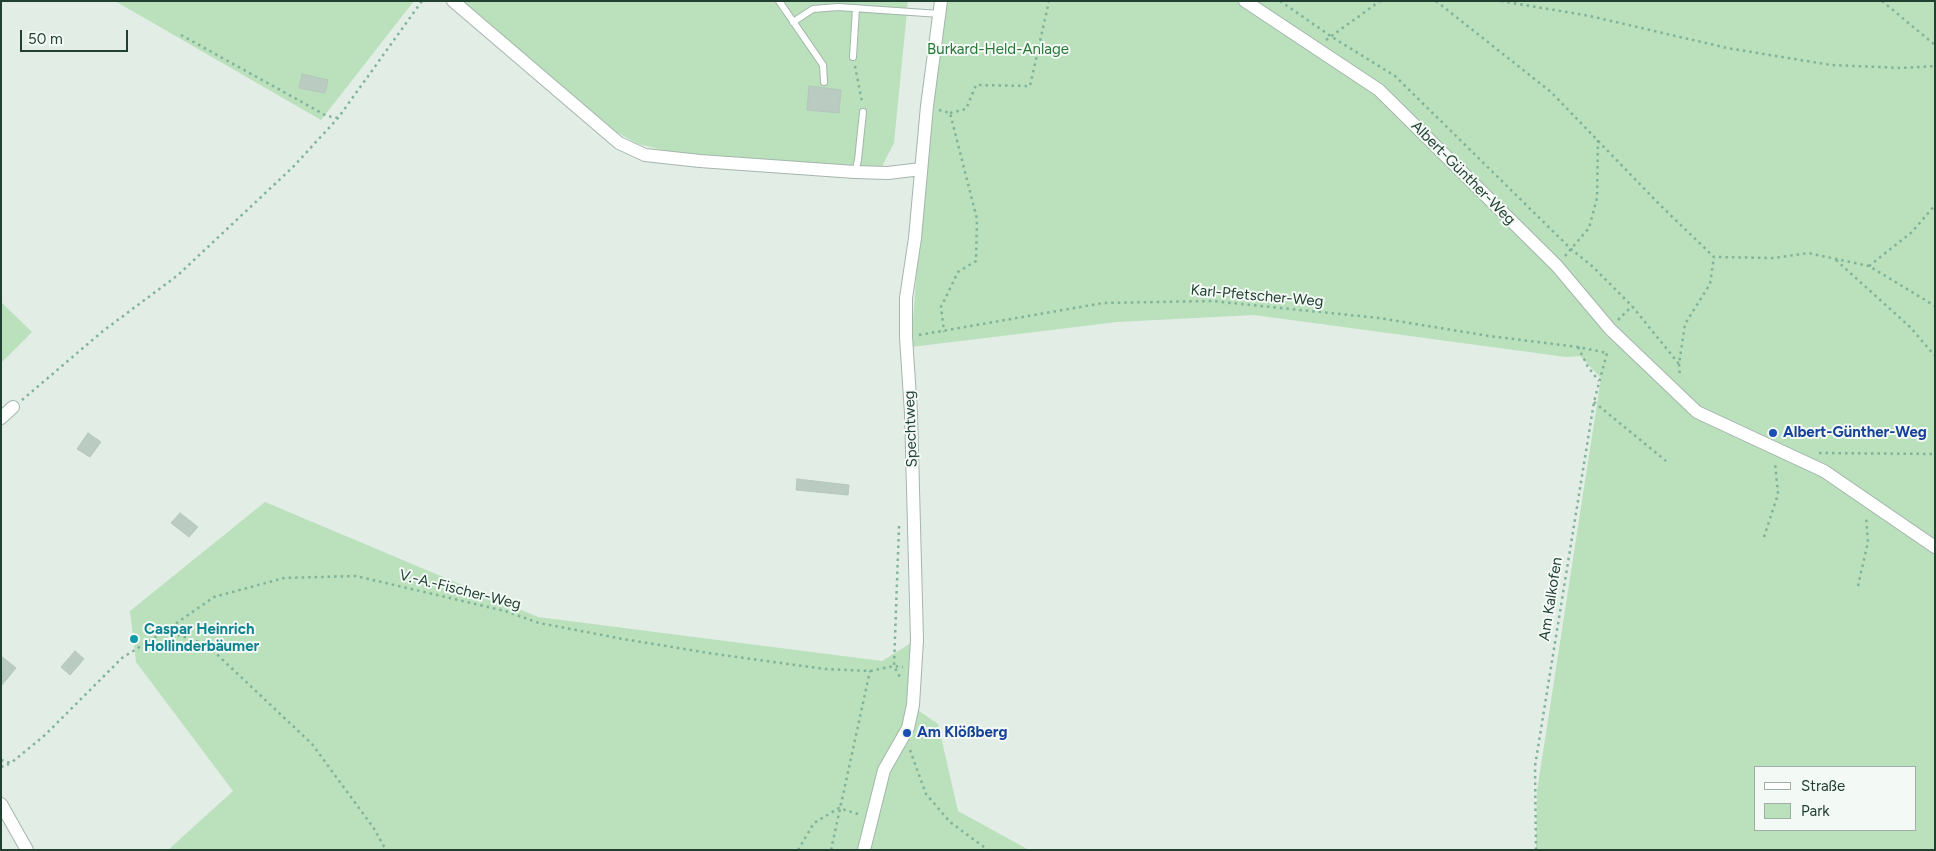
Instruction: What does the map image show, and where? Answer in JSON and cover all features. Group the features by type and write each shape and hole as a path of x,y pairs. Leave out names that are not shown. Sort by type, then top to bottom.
{"street":[{"path":"453,1 619,143 645,155 700,161 855,172 888,173 920,169"},
{"name":"Albert-Günther-Weg","path":"1245,1 1379,90 1557,266 1610,329 1697,412 1824,471 1935,547"},
{"name":"Spechtweg","path":"864,850 884,770 904,734 913,705 917,640 906,298 915,238 927,106 941,8"},
{"path":"1,418 14,407"},
{"path":"1,804 27,850"}],"lane":[{"path":"778,1 823,65 824,82"},
{"path":"793,22 812,9 838,7 941,8"},
{"path":"853,57 856,8"},
{"path":"855,172 863,112"}],"path":[{"path":"14,407 103,331 178,275 253,206 338,118 422,1"},
{"path":"927,106 950,113 966,109 976,85 1030,86 1048,1"},
{"path":"1280,1 1332,37 1395,76 1571,249 1592,266 1632,306 1679,364 1685,324 1710,284 1714,258"},
{"path":"1314,47 1332,37 1380,1"},
{"path":"1436,1 1551,92 1714,258 1774,258 1808,253 1869,266 1935,306"},
{"path":"1501,1 1590,16 1727,48 1831,65 1902,68 1935,66"},
{"path":"1882,1 1935,45"},
{"path":"181,35 327,116 338,118"},
{"path":"853,57 863,112"},
{"path":"944,332 941,307 958,272 976,261 977,219 950,113"},
{"path":"1571,249 1589,228 1597,198 1598,140"},
{"path":"1869,266 1912,232 1935,205"},
{"path":"1834,259 1910,327 1935,356"},
{"name":"Karl-Pfetscher-Weg","path":"906,337 944,332 1103,303 1212,301 1380,318 1489,336 1578,347 1607,353"},
{"path":"1610,329 1632,306"},
{"path":"1578,347 1588,367 1599,381"},
{"name":"Am Kalkofen","path":"1536,850 1535,766 1594,402 1607,353"},
{"path":"1594,402 1666,460"},
{"path":"1764,537 1778,494 1774,448"},
{"path":"1811,453 1935,454"},
{"path":"1858,586 1868,542 1865,499"},
{"name":"V.-A.-Fischer-Weg","path":"1,767 11,763 44,735 122,658 214,597 284,578 356,576 505,611 539,623 623,640 825,669 870,671 894,666 896,588"},
{"path":"165,631 206,644 312,744 373,827 386,850"},
{"path":"831,850 870,671"},
{"path":"904,734 926,794 950,822 988,850"},
{"path":"1,760 11,763"},
{"path":"798,850 814,823 839,808 871,818"}],"green space":[{"path":"115,1 414,1 321,120"},
{"path":"463,1 908,1 894,143 880,170 680,154 638,144 611,129"},
{"name":"Burkard-Held-Anlage","path":"946,1 1935,1 1935,850 1536,850 1537,791 1601,378 1580,356 1566,357 1254,315 1117,322 911,347 924,172"},
{"path":"1,302 32,332 2,362 1,361"},
{"path":"265,502 538,617 882,661 911,643 908,700 919,711 938,724 958,811 1029,850 168,850 233,791 136,662 130,611"}],"building":[{"path":"302,74 328,80 325,93 299,88"},
{"path":"809,86 841,90 839,113 807,110"},
{"path":"88,433 101,442 90,457 77,449"},
{"path":"797,479 849,485 848,495 796,490"},
{"path":"180,513 198,527 189,537 171,523"},
{"path":"75,651 84,659 70,675 61,667"},
{"path":"1,656 16,668 1,686"}],"place":[{"name":"Albert-Günther-Weg","path":"1773,433"},
{"name":"Caspar Heinrich Hollinderbäumer","path":"134,639"},
{"name":"Am Klößberg","path":"907,733"}]}
